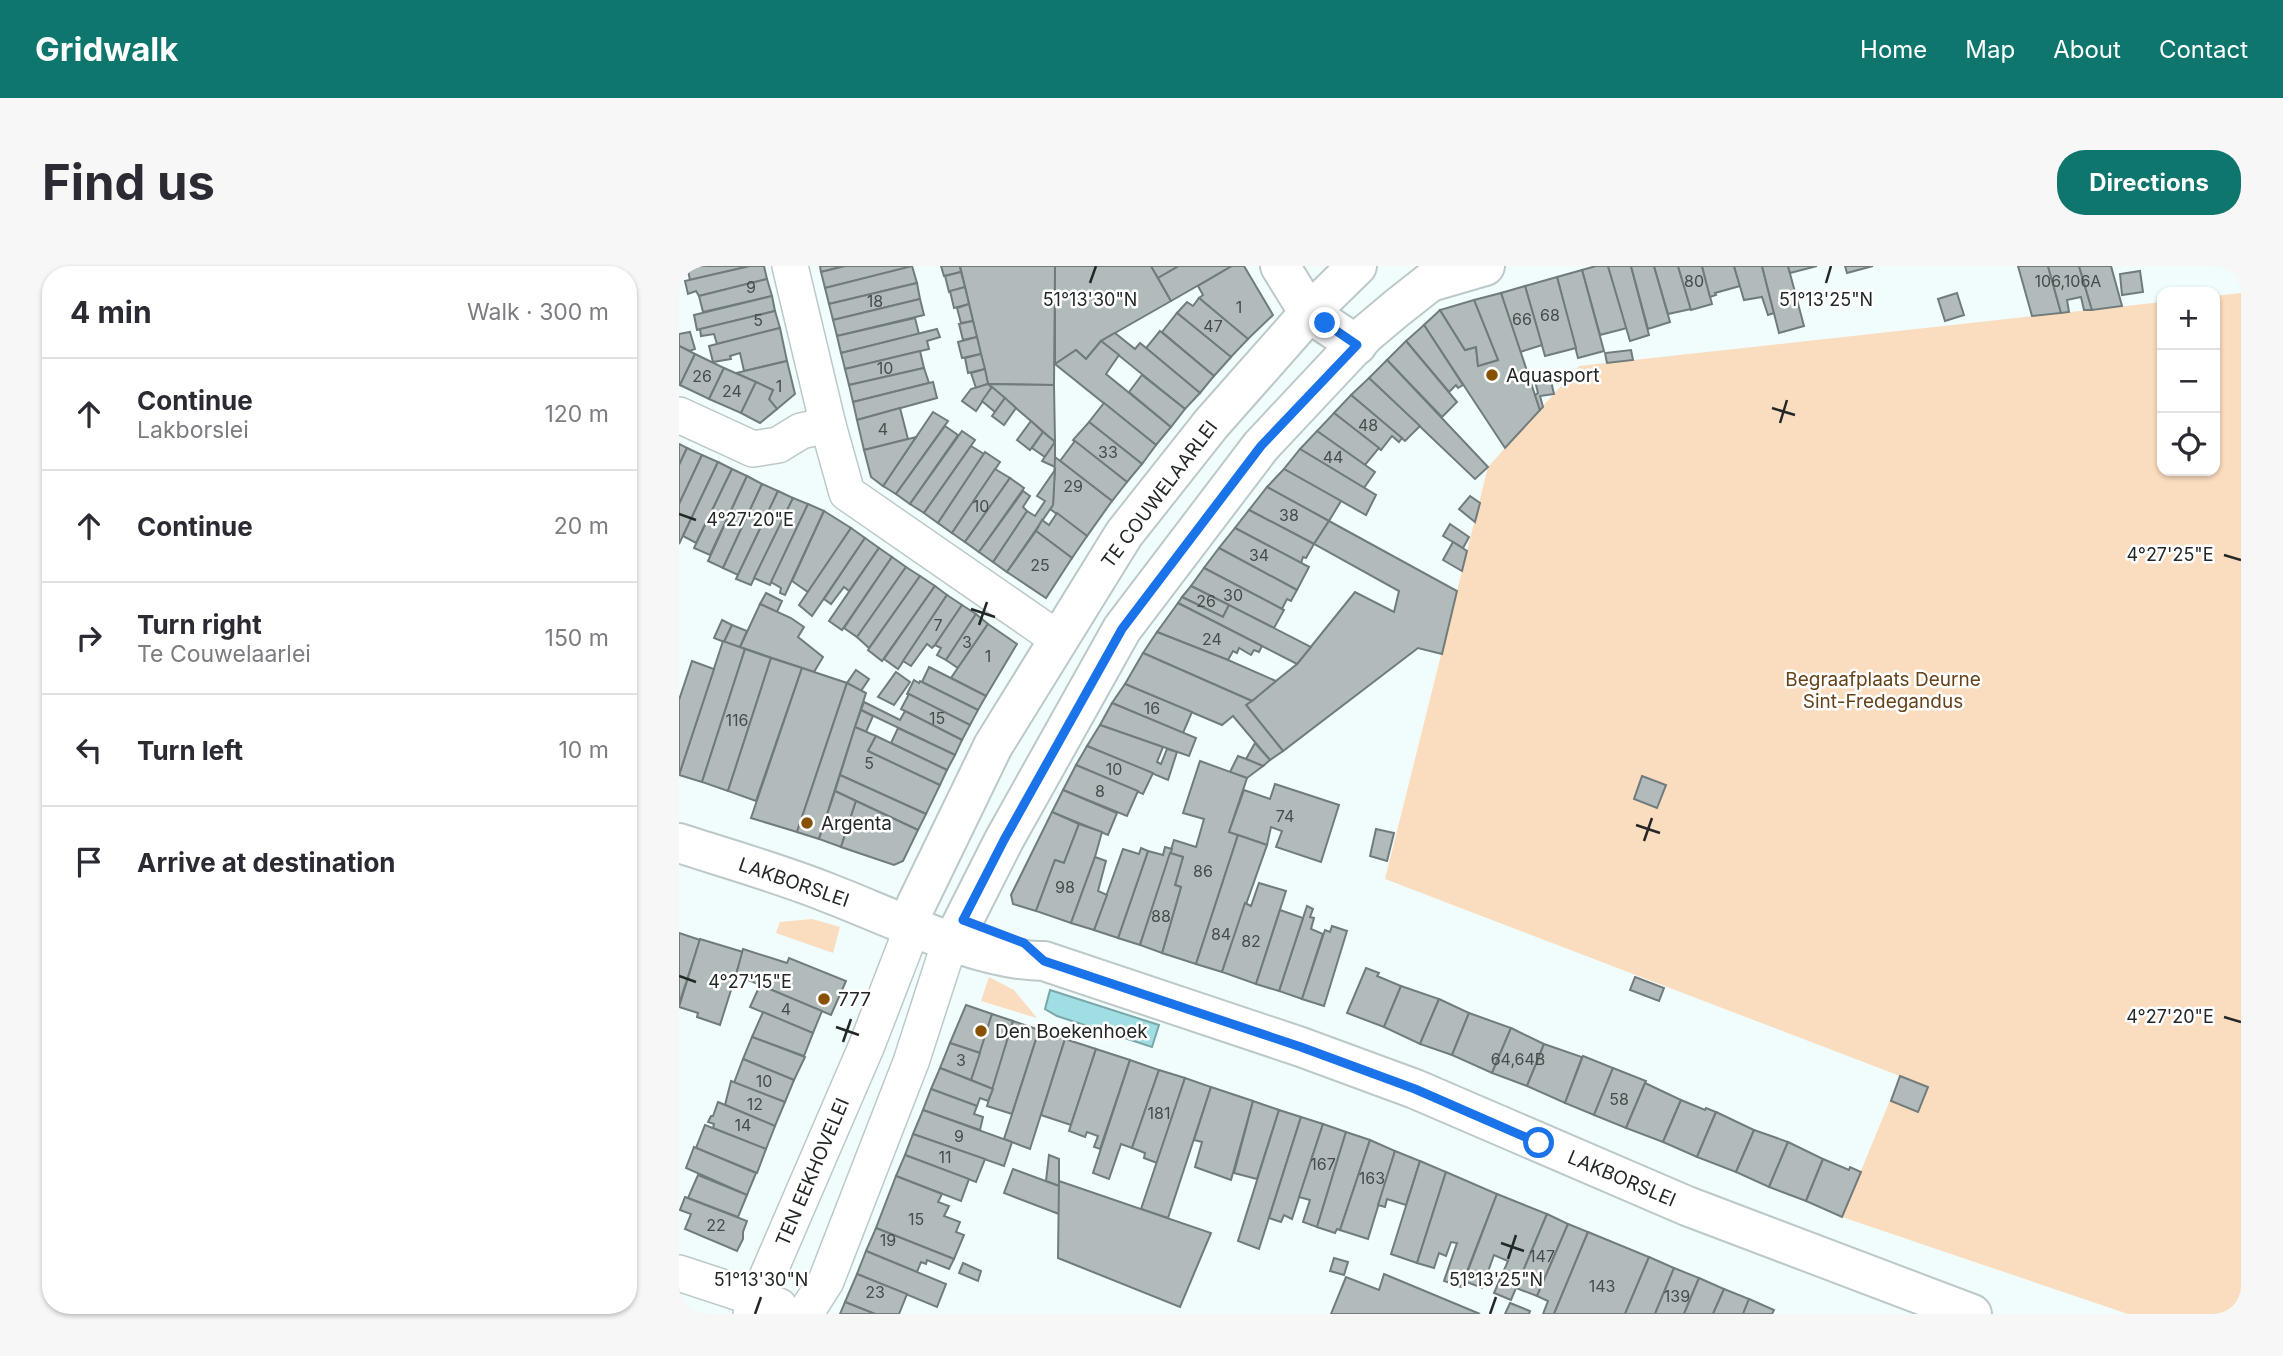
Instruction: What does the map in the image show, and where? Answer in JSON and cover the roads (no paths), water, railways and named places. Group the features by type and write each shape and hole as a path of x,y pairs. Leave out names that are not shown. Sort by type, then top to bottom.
{"street":[{"path":"790,266 847,494 1058,639"},
{"path":"1280,266 1309,313 1361,340"},
{"path":"679,1273 754,1307 804,1314 826,1281 911,1062 945,957 1004,840 1122,629 1261,446 1361,340 1430,282 1485,266"},
{"path":"1349,269 1361,340"},
{"name":"TE COUWELAARLEI","path":"912,915 993,746 1124,534 1210,424 1349,269"},
{"path":"679,415 753,449 778,445 801,431 828,425"},
{"path":"956,823 975,838 1004,840"},
{"name":"LAKBORSLEI","path":"679,843 823,891 912,915 958,931 1020,961 1044,961 1301,1047 1415,1089 1688,1206 1972,1314"},
{"name":"TEN EEKHOVELEI","path":"754,1307 867,1045 906,944 912,915"},
{"path":"867,1045 893,1040 911,1062"}],"water":[{"path":"1050,990 1159,1025 1152,1047 1057,1016 1045,1009"}],"place":[{"name":"Aquasport","path":"1492,375"},
{"name":"Argenta","path":"807,823"},
{"name":"777","path":"824,999"},
{"name":"Den Boekenhoek","path":"981,1031"}],"park label":[{"name":"Begraafplaats Deurne Sint-Fredegandus","path":"1883,690"}]}
